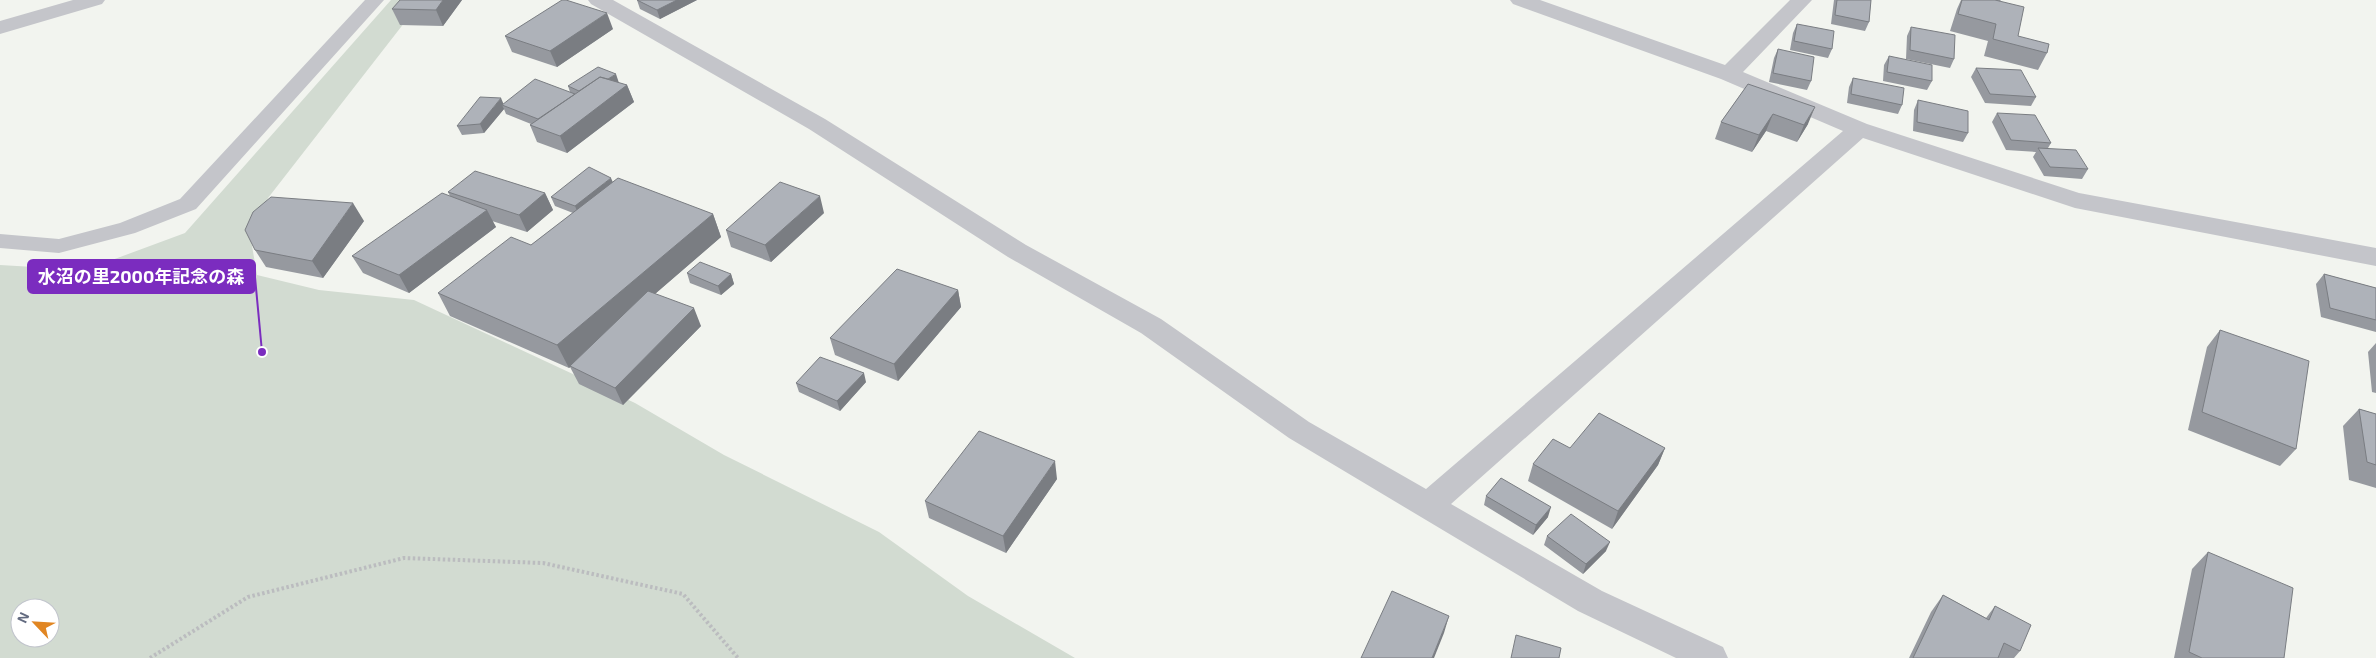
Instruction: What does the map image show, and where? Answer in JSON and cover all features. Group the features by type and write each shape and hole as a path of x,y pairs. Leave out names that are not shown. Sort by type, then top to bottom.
{"street":[{"path":"0,28 95,0"},
{"path":"598,0 817,124 1017,251 1151,326 1299,430 1590,601 1711,658"},
{"path":"1520,0 1729,74 1860,129 2075,200 2376,257"},
{"path":"1729,74 1802,0"},
{"path":"1428,506 1860,129"}],"lane":[{"path":"0,242 59,246 127,228 188,204 375,0"}],"path":[{"path":"150,658 248,597 404,558 543,563 683,594 738,658"}],"shaded area":[{"path":"391,0 422,0 268,198 251,240 257,275 319,290 414,300 635,403 724,455 879,532 968,596 1075,658 0,658 0,265 85,270 185,233"}],"building":[{"path":"400,0 443,0 436,10 392,9"},
{"path":"562,0 607,13 550,51 505,36"},
{"path":"637,0 677,0 657,10"},
{"path":"1837,0 1871,0 1869,22 1835,15"},
{"path":"1962,0 1995,0 2024,7 2018,36 2049,44 2047,53 1993,39 1996,24 1958,14"},
{"path":"1797,24 1834,31 1832,49 1794,41"},
{"path":"1911,27 1955,35 1954,59 1910,50"},
{"path":"1778,49 1814,57 1811,81 1773,73"},
{"path":"1889,56 1932,65 1932,81 1887,72"},
{"path":"598,67 616,74 608,79 600,77 579,91 568,86"},
{"path":"1976,68 2021,70 2036,97 1990,94"},
{"path":"600,77 627,85 560,136 530,125"},
{"path":"1853,78 1904,88 1902,105 1851,94"},
{"path":"535,79 575,94 538,119 502,105"},
{"path":"1748,84 1815,107 1804,125 1773,114 1759,135 1721,122"},
{"path":"480,97 501,98 480,124 457,126"},
{"path":"1918,100 1968,111 1968,133 1917,122"},
{"path":"1997,113 2035,115 2051,143 2011,140"},
{"path":"2038,148 2076,150 2088,169 2050,167"},
{"path":"589,167 611,178 575,206 551,197"},
{"path":"475,171 545,193 519,215 448,192"},
{"path":"618,178 713,214 557,345 438,293 511,237 531,245"},
{"path":"780,182 820,196 765,245 726,230"},
{"path":"442,193 487,210 399,275 352,256"},
{"path":"271,197 353,203 312,261 255,250 245,230 253,212"},
{"path":"700,262 731,274 718,286 687,273"},
{"path":"897,269 958,290 894,364 830,338"},
{"path":"2324,274 2376,288 2376,320 2330,308"},
{"path":"648,291 694,308 615,388 570,366"},
{"path":"2220,330 2309,361 2296,449 2202,412"},
{"path":"820,357 864,373 837,401 796,383"},
{"path":"2359,409 2376,414 2376,465 2367,462"},
{"path":"1599,413 1665,448 1618,511 1533,464 1553,439 1570,448"},
{"path":"979,431 1055,461 1003,536 925,501"},
{"path":"1501,478 1551,507 1536,525 1486,496"},
{"path":"1571,514 1610,542 1586,564 1547,536"},
{"path":"2208,552 2293,588 2284,658 2202,658 2189,652"},
{"path":"1392,591 1449,616 1432,658 1361,658"},
{"path":"1943,595 1989,620 1995,606 2031,625 2020,651 2004,643 1998,658 1913,658"},
{"path":"1516,635 1561,648 1559,658 1511,658"}],"place":[{"name":"水沼の里2000年記念の森","path":"262,352"}]}
